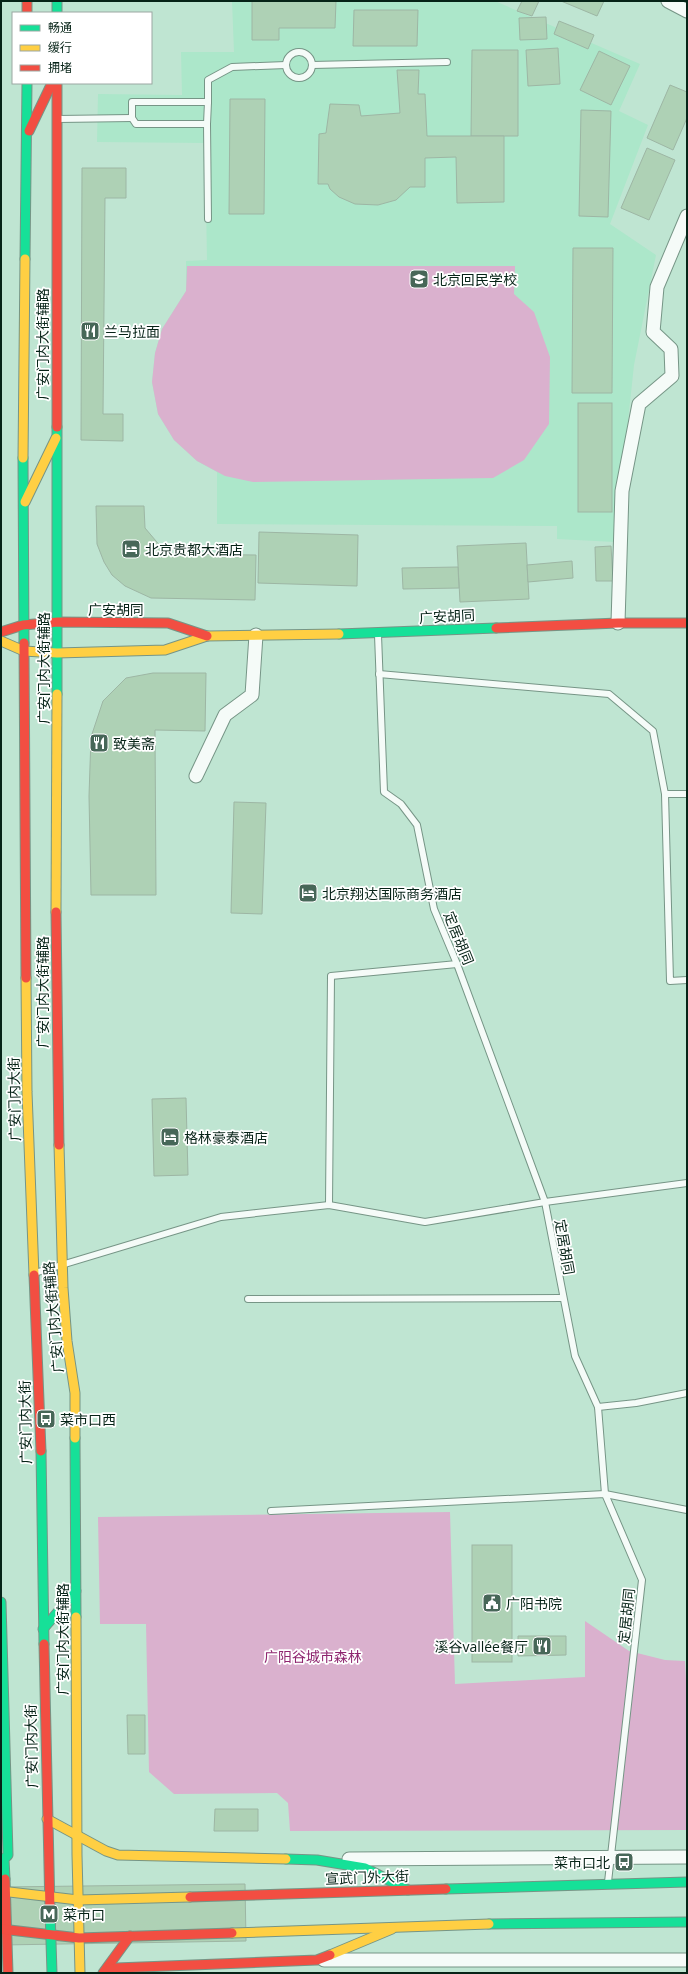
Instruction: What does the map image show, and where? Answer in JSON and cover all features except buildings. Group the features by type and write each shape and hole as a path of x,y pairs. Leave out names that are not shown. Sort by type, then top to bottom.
{"main road":[{"path":"27,1 27,12"},
{"path":"57,1 57,12"},
{"name":"广安门内大街","path":"27,84 23,625 27,1092 40,1419 48,1897 52,1973"},
{"path":"26,136 52,84"},
{"name":"广安门内大街辅路","path":"57,84 56,438 58,622 55,961 62,1264 67,1350 75,1393 76,1834 80,1973"},
{"path":"23,507 56,438"},
{"name":"广安胡同","path":"1,632 23,625 58,622 168,623 207,636"},
{"name":"广安胡同","path":"24,651 57,653 165,650 207,636 378,633 618,623 687,624"},
{"path":"1,641 24,651"},
{"path":"43,1629 76,1591"},
{"name":"广安门内大街","path":"1,1602 8,1855 4,1859 3,1929 8,1973"},
{"path":"76,1805 97,1845"},
{"path":"47,1819 106,1851 118,1855 317,1860 365,1868 408,1890"},
{"name":"宣武门外大街","path":"3,1891 78,1900 687,1882"},
{"path":"3,1929 79,1938 487,1924 687,1922"},
{"path":"103,1973 116,1968 317,1960 395,1928"},
{"path":"103,1973 130,1936"}],"street":[{"path":"668,1 687,12"},
{"path":"618,623 622,491 639,404 672,376 672,349 653,332 657,287 687,216"},
{"path":"196,776 225,715 252,695 256,635"},
{"path":"317,1860 687,1857"},
{"path":"317,1960 687,1960"}],"lane":[{"path":"301,51 310,56 312,65 309,74 301,79 291,77 286,69 286,65 286,60 292,53 301,51"},
{"path":"312,65 447,62"},
{"path":"208,219 208,80 232,67 286,65"},
{"path":"207,124 136,124 132,118 132,102 208,102"},
{"path":"57,119 132,118"},
{"name":"定居胡同","path":"378,633 384,792 401,804 417,825 434,908 457,964 545,1202 562,1298 575,1356 598,1407 605,1494 642,1580 608,1884"},
{"path":"379,674 608,694 653,731 664,794 670,981 687,980"},
{"path":"664,794 687,794"},
{"path":"329,1205 331,976 457,964"},
{"path":"34,1273 221,1217 329,1205 426,1222 545,1202 687,1183"},
{"path":"248,1299 562,1298"},
{"path":"598,1407 636,1403 687,1393"},
{"path":"271,1511 605,1494 687,1510"}],"shaded area":[{"name":"北京回民学校","path":"232,1 495,1 640,64 619,111 648,125 610,224 656,255 634,365 615,542 557,539 557,526 217,524 217,472 197,461 174,440 158,414 152,382 155,353 162,329 186,291 186,261 207,260 205,143 97,142 98,94 182,95 181,52 234,52"}],"green space":[{"path":"187,266 515,266 514,294 534,312 550,357 549,424 524,460 493,478 253,482 225,476 197,461 174,440 158,414 152,382 155,353 162,329 186,291"},
{"name":"广阳谷城市森林","path":"450,1512 455,1684 585,1677 585,1621 629,1651 665,1660 685,1661 687,1698 687,1830 290,1831 288,1803 277,1793 174,1794 149,1772 146,1624 100,1624 98,1517"}],"traffic: fast":[{"path":"57,1 57,12"},
{"path":"25,259 27,84"},
{"path":"57,427 57,694"},
{"path":"23,458 24,643"},
{"path":"339,634 496,628"},
{"path":"75,1438 76,1617"},
{"path":"41,1451 44,1644"},
{"path":"43,1629 76,1591"},
{"path":"1,1602 8,1855 4,1859 5,1879"},
{"path":"286,1859 317,1860 365,1868 408,1890"},
{"path":"446,1889 687,1882"},
{"path":"50,1910 52,1973"},
{"path":"489,1924 687,1922"}],"traffic: slow":[{"path":"23,458 25,259"},
{"path":"25,502 56,438"},
{"path":"1,641 24,651 57,653 165,650 207,636 339,634"},
{"path":"56,912 57,694"},
{"path":"26,978 27,1092 34,1275"},
{"path":"59,1145 63,1288 67,1341 75,1393 75,1438"},
{"path":"76,1617 77,1855 80,1973"},
{"path":"47,1819 106,1851 118,1855 286,1859"},
{"path":"1,1891 78,1900 190,1897"},
{"path":"232,1933 489,1924"},
{"path":"330,1955 392,1929"}],"traffic: jam":[{"path":"27,1 27,12"},
{"path":"29,131 52,84"},
{"path":"57,84 57,427"},
{"path":"1,632 23,625 58,622 168,623 207,636"},
{"path":"496,628 618,623 687,623"},
{"path":"24,643 26,978"},
{"path":"56,912 59,1145"},
{"path":"34,1275 41,1451"},
{"path":"44,1644 50,1910"},
{"path":"5,1879 8,1973"},
{"path":"190,1897 446,1889"},
{"path":"1,1929 79,1938 232,1933"},
{"path":"103,1973 130,1936"},
{"path":"104,1973 116,1968 317,1960 330,1955"}],"place":[{"name":"北京回民学校","path":"419,279"},
{"name":"兰马拉面","path":"90,331"},
{"name":"北京贵都大酒店","path":"131,549"},
{"name":"致美斋","path":"99,743"},
{"name":"北京翔达国际商务酒店","path":"308,893"},
{"name":"格林豪泰酒店","path":"170,1137"},
{"name":"菜市口西","path":"46,1419"},
{"name":"广阳书院","path":"492,1603"},
{"name":"溪谷vallée餐厅","path":"542,1646"},
{"name":"菜市口北","path":"624,1862"},
{"name":"菜市口","path":"49,1914"}]}
